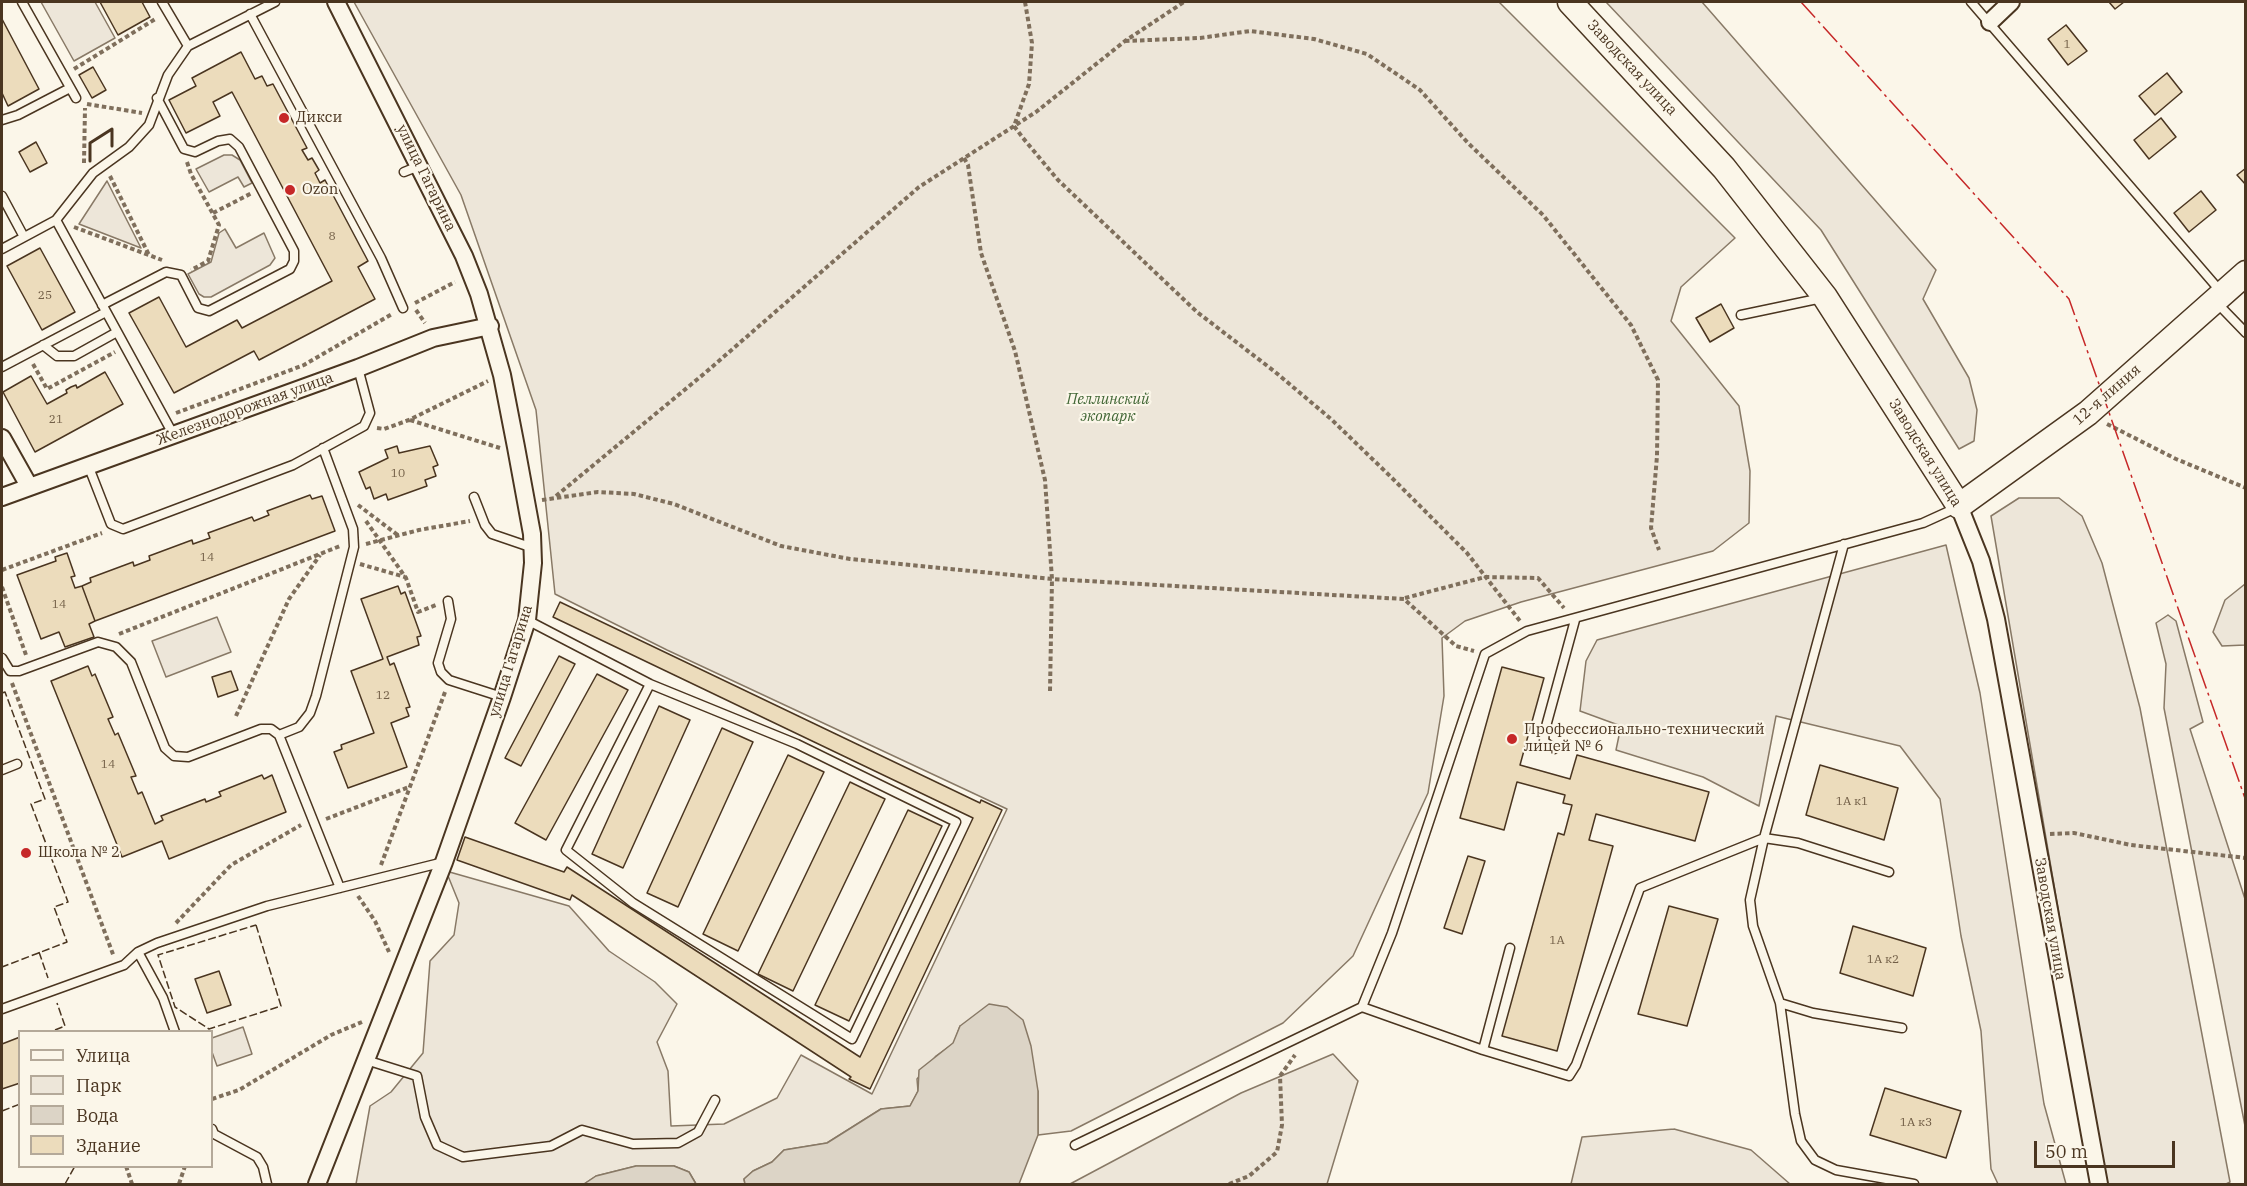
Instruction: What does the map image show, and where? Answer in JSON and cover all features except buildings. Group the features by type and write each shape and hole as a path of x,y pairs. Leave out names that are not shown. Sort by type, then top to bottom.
{"street":[{"name":"улица Гагарина","path":"317,1185 444,862 502,697 527,620 533,548 502,375 490,326 464,256 412,169 336,2"},
{"name":"Заводская улица","path":"1570,2 1725,168 1825,297 1959,506 1981,561 1996,619 2099,1185"},
{"path":"1990,22 2011,2"},
{"name":"12-я линия","path":"1959,506 2088,414 2246,273"},
{"name":"Железнодорожная улица","path":"2,497 357,368 433,338 490,326"},
{"path":"2,438 29,486"}],"lane":[{"path":"22,2 76,98"},
{"path":"162,2 188,46"},
{"path":"2,249 56,220 83,184 129,147 149,125 157,98 168,75 188,46 275,2"},
{"path":"1971,2 2219,296 2246,333"},
{"path":"250,14 381,258 403,308"},
{"path":"2,120 18,115 69,88"},
{"path":"2,367 166,272 181,276 198,308 209,311 290,269 294,261 294,251 239,147 230,139 218,141 195,152 184,149 157,98"},
{"path":"2,195 24,237"},
{"path":"56,220 174,435"},
{"path":"1741,315 1825,297"},
{"path":"43,345 57,356 74,356 117,332"},
{"path":"87,465 111,524 123,529 293,465 364,426 370,413 357,368"},
{"path":"279,735 299,727 310,713 352,561 353,529 324,448"},
{"path":"474,498 482,519 492,534 533,548"},
{"path":"1075,1144 1362,1007 1392,933 1485,654 1527,631 1575,620 1923,523 1959,506"},
{"path":"1844,544 1764,838 1750,900 1753,926 1780,1003 1795,1114 1802,1141 1815,1160 1836,1170 1914,1185"},
{"path":"448,601 451,619 438,663 441,672 449,680 502,697"},
{"path":"527,620 650,684 797,744 956,822 852,1039 633,903 566,850 650,684"},
{"path":"1554,749 1544,741 1545,730 1575,620"},
{"path":"2,658 10,670 19,671 98,642 116,647 131,662 165,748 174,756 188,757 261,729 271,729 279,735 340,888"},
{"path":"2,770 17,764"},
{"path":"1362,1007 1483,1050 1569,1076 1576,1065 1640,888 1764,838 1798,843 1889,872"},
{"path":"2,1008 124,965 138,952 157,943 267,906 444,862"},
{"path":"1483,1050 1510,948"},
{"path":"138,952 163,998 174,1030"},
{"path":"1780,1003 1813,1012 1902,1028"},
{"path":"366,1060 417,1076 425,1117 437,1145 463,1157 550,1146 582,1130 633,1144 678,1143 698,1132 715,1100"},
{"path":"213,1132 257,1157 264,1167 267,1185"}],"path":[{"path":"1014,126 1029,84 1032,43 1025,2"},
{"path":"556,497 705,374 919,187 1014,126 1125,41 1184,2"},
{"path":"63,76 167,12"},
{"path":"1125,41 1200,38 1250,31 1314,39 1367,54 1420,90 1468,143 1543,215 1631,325 1658,380 1657,456 1651,528 1659,550"},
{"path":"83,184 85,104 153,115"},
{"path":"1014,126 1058,180 1197,312 1331,419 1467,553 1527,631"},
{"path":"181,276 208,261 219,225 191,174 184,149"},
{"path":"964,158 969,165 981,253 1015,351 1045,480 1052,579 1050,691"},
{"path":"105,165 150,256"},
{"path":"213,213 261,188"},
{"path":"56,220 163,261 166,272"},
{"path":"433,338 411,304 455,282"},
{"path":"164,417 304,365 403,308"},
{"path":"364,426 384,429 409,420 502,375"},
{"path":"2088,414 2176,459 2246,488"},
{"path":"409,420 503,449"},
{"path":"526,503 598,492 634,494 674,504 781,546 850,559 1052,579 1404,598 1485,577 1538,578 1575,620"},
{"path":"399,536 353,501 378,541 406,578 418,612 448,601"},
{"path":"98,642 320,554 353,544 378,541 482,519"},
{"path":"2,570 116,528"},
{"path":"236,716 289,599 320,554"},
{"path":"352,561 406,578"},
{"path":"2,586 30,667"},
{"path":"1404,598 1456,646 1485,654"},
{"path":"10,670 12,685 117,967"},
{"path":"376,879 449,680"},
{"path":"157,943 231,865 303,824 410,787"},
{"path":"2035,834 2074,833 2131,845 2246,858"},
{"path":"351,885 375,921 399,975"},
{"path":"213,1099 239,1090 331,1035 385,1012"},
{"path":"1229,1185 1248,1176 1277,1152 1282,1125 1280,1076 1297,1053"},
{"path":"126,1168 132,1185"},
{"path":"179,1185 185,1168"}],"green space":[{"path":"41,2 95,2 115,38 74,61"},
{"name":"Пеллинский экопарк","path":"354,2 1499,2 1735,238 1681,287 1671,321 1739,406 1750,471 1749,523 1713,551 1521,602 1465,621 1442,638 1444,696 1428,793 1353,956 1283,1023 1071,1131 1038,1135 1038,1091 960,1026 954,1043 936,1056 917,1079 918,1091 910,1106 881,1109 827,1143 784,1150 772,1162 753,1171 744,1179 745,1184 696,1184 689,1172 674,1166 636,1166 596,1176 584,1184 356,1184 370,1106 391,1092 423,1053 430,961 454,935 459,903 446,871 569,906 609,951 655,982 677,1004 657,1042 668,1071 671,1126 724,1124 777,1098 801,1055 872,1094 1007,809 667,650 555,594 536,410 461,195"},
{"path":"1606,2 1702,2 1936,270 1923,299 1969,378 1977,410 1974,441 1959,449 1821,230"},
{"path":"224,155 232,155 240,160 252,183 244,187 238,177 209,192 196,169"},
{"path":"107,181 141,248 79,224"},
{"path":"225,229 236,248 264,233 275,258 270,265 211,297 204,297 199,294 188,274 211,262 219,233"},
{"path":"2019,498 2059,498 2082,516 2102,563 2140,708 2230,1182 2226,1184 2105,1184 1991,516"},
{"path":"1946,545 1980,693 2044,1104 2066,1184 1998,1184 1991,1169 1981,1031 1961,936 1940,799 1900,746 1776,716 1759,806 1703,777 1616,750 1621,726 1580,711 1586,661 1597,640"},
{"path":"2245,584 2245,645 2222,646 2213,632 2225,600"},
{"path":"2168,615 2176,621 2203,722 2190,729 2245,899 2245,1126 2164,708 2166,664 2156,623"},
{"path":"217,617 231,652 166,677 152,641"},
{"path":"243,1027 252,1054 217,1066 213,1055 213,1038"},
{"path":"1333,1054 1358,1081 1327,1184 1070,1184 1241,1093"},
{"path":"1674,1129 1751,1150 1790,1184 1571,1184 1582,1137"}],"water":[{"path":"989,1004 1007,1007 1023,1020 1031,1046 1038,1091 1038,1135 1019,1184 745,1184 744,1179 753,1171 772,1162 784,1150 827,1143 881,1109 910,1106 918,1091 919,1070 953,1043 960,1026"},
{"path":"636,1166 674,1166 689,1172 696,1184 584,1184 596,1176"}],"fence":[{"path":"2,693 5,692 45,799 31,804 68,902 54,907 67,942 2,967"},
{"path":"256,925 281,1006 209,1029 175,1007 158,955 256,925"},
{"path":"39,952 48,978"},
{"path":"55,1030 65,1026 57,1003"},
{"path":"2,1111 18,1105"},
{"path":"65,1184 74,1168"}],"wall":[{"path":"90,161 90,143 112,129 112,146"}],"power":[{"path":"1801,2 2069,299 2246,801"}],"place":[{"name":"Дикси","path":"284,118"},
{"name":"Ozon","path":"290,190"},
{"name":"Профессионально-технический лицей № 6","path":"1512,739"},
{"name":"Школа № 2","path":"26,853"}]}
